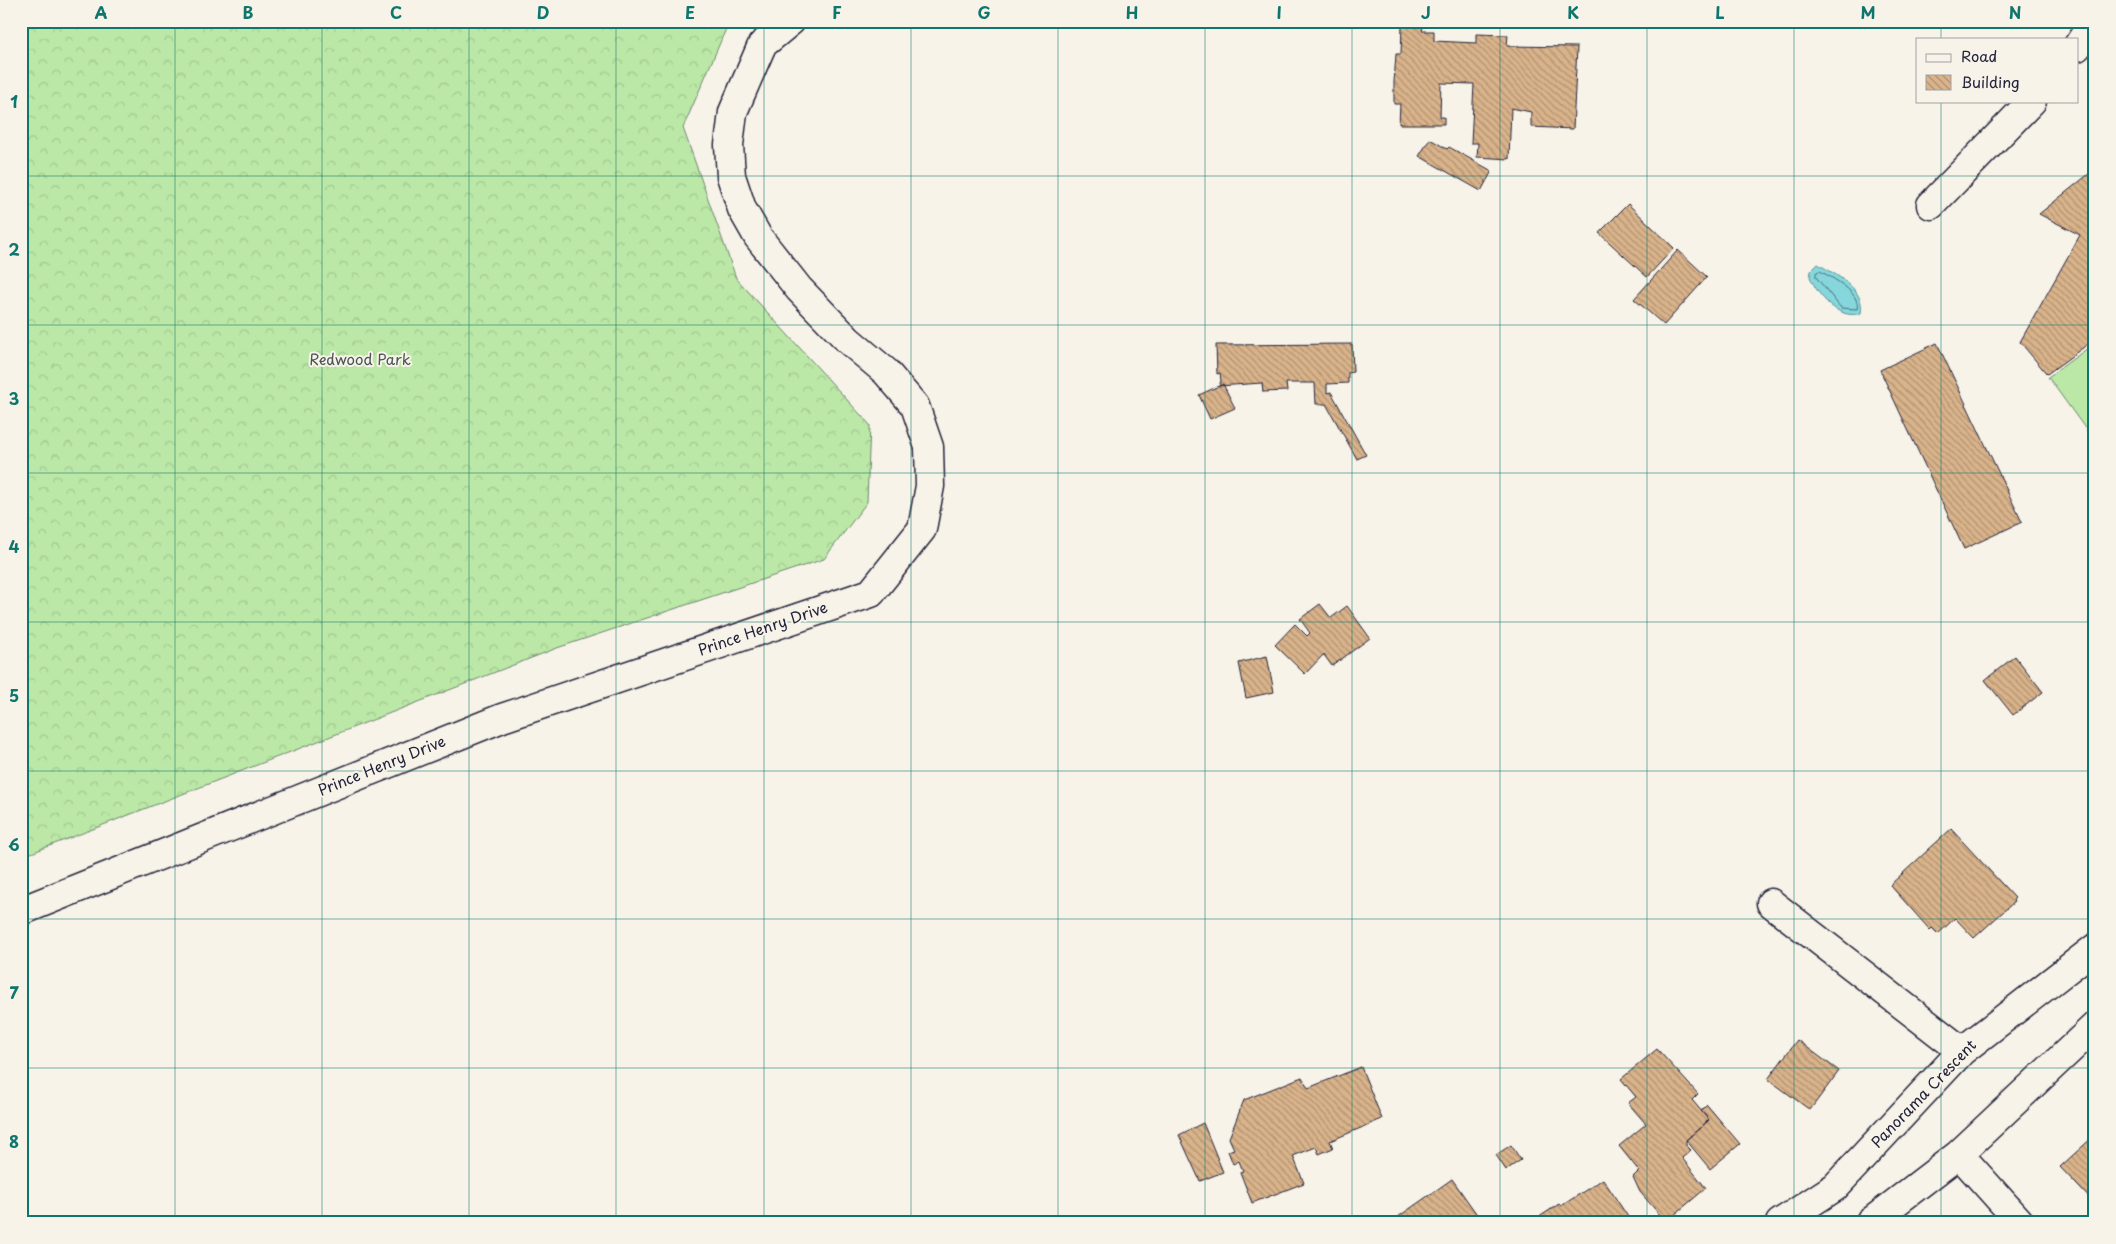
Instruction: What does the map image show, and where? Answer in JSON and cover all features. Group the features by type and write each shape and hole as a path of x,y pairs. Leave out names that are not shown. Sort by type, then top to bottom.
{"street":[{"name":"Prince Henry Drive","path":"21,911 502,718 871,593 922,529 930,486 929,447 915,406 886,372 848,340 799,289 758,237 742,209 731,176 729,145 733,112 762,45 791,21"},
{"path":"2078,45 2094,21"},
{"path":"1931,205 2031,102"},
{"path":"1771,903 1962,1051"},
{"name":"Panorama Crescent","path":"1780,1223 1835,1187 1962,1051 2095,948"},
{"path":"1869,1223 1959,1154 2095,1026"},
{"path":"1959,1154 2021,1223"}],"green space":[{"name":"Redwood Park","path":"21,21 735,21 726,29 683,128 736,278 870,425 867,502 824,559 557,648 21,857"},
{"path":"2095,343 2095,442 2048,377"}],"water":[{"path":"1818,264 1841,278 1854,290 1859,297 1861,313 1853,315 1837,310 1824,299 1810,277 1811,271"}],"building":[{"path":"1402,26 1423,27 1422,31 1434,31 1434,41 1476,43 1476,34 1508,35 1507,46 1577,47 1573,129 1531,127 1531,112 1511,108 1509,159 1477,157 1478,143 1471,143 1474,84 1441,83 1440,117 1444,117 1444,124 1399,124 1400,104 1394,104 1394,82 1396,54 1401,54"},
{"path":"1430,139 1447,149 1449,147 1492,171 1481,191 1419,156"},
{"path":"2095,169 2095,339 2047,374 2020,342 2080,235 2039,214"},
{"path":"1628,204 1674,248 1647,277 1599,233"},
{"path":"1678,250 1707,277 1664,325 1634,299"},
{"path":"1937,343 2022,522 1964,549 1880,370"},
{"path":"1352,344 1353,372 1348,373 1348,383 1327,384 1327,393 1331,392 1366,455 1357,459 1326,404 1316,404 1315,383 1286,383 1287,391 1263,392 1262,383 1219,386 1221,381 1220,373 1217,374 1216,345"},
{"path":"1223,384 1235,408 1210,419 1199,395"},
{"path":"1320,604 1331,618 1347,606 1370,638 1332,666 1323,655 1305,674 1275,645 1295,624 1307,636 1310,633 1300,619"},
{"path":"1267,656 1274,692 1246,698 1239,663"},
{"path":"2015,656 2043,692 2013,715 1985,680"},
{"path":"1951,829 2015,898 2014,902 1974,938 1955,918 1938,934 1932,928 1930,930 1890,885"},
{"path":"1797,1040 1839,1071 1810,1110 1768,1079"},
{"path":"1657,1049 1698,1094 1692,1100 1709,1120 1686,1140 1686,1145 1691,1150 1682,1158 1706,1188 1666,1222 1640,1192 1633,1177 1639,1171 1619,1146 1646,1124 1628,1103 1636,1097 1621,1079"},
{"path":"1361,1067 1382,1119 1330,1141 1333,1148 1319,1154 1316,1147 1293,1156 1304,1183 1252,1203 1240,1172 1243,1171 1239,1161 1233,1164 1228,1151 1234,1149 1229,1138 1244,1100 1302,1077 1308,1088"},
{"path":"1707,1105 1740,1144 1710,1169 1686,1140 1709,1120 1701,1111"},
{"path":"1203,1123 1223,1172 1200,1181 1179,1135"},
{"path":"2095,1135 2095,1204 2060,1167"},
{"path":"1511,1145 1521,1160 1506,1170 1496,1155"},
{"path":"1452,1179 1483,1223 1403,1223 1398,1217"},
{"path":"1603,1179 1632,1223 1530,1223 1559,1204 1561,1206"}]}
